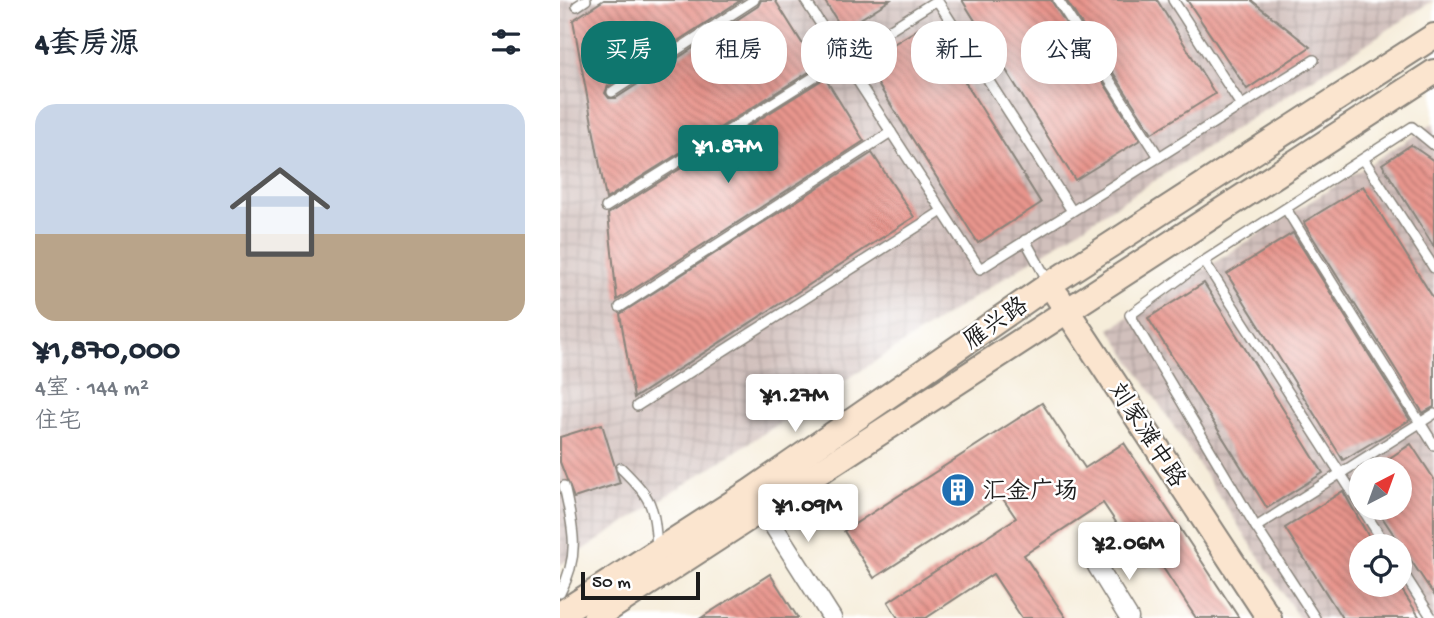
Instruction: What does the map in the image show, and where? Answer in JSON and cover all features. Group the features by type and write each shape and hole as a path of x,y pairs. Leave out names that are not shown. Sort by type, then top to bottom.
{"main road":[{"name":"雁兴路","path":"595,618 1050,284 1434,36"},
{"name":"雁兴路","path":"560,614 657,551 757,500 1066,310 1434,72"},
{"name":"刘家滩中路","path":"1050,284 1269,618"}],"street":[{"path":"757,500 832,618"},
{"path":"1097,566 1129,618"}],"lane":[{"path":"577,6 586,0"},
{"path":"612,92 754,0"},
{"path":"805,0 819,21"},
{"path":"897,25 937,0 1072,211"},
{"path":"1058,0 1158,157"},
{"path":"1173,0 1241,105"},
{"path":"859,84 980,268 1314,60"},
{"path":"606,208 803,84"},
{"path":"1315,618 1256,527 1130,315 1203,261 1412,127 1434,145"},
{"path":"620,307 891,132"},
{"path":"1364,160 1434,268"},
{"path":"1286,209 1434,445"},
{"path":"637,406 942,211"},
{"path":"1025,240 1050,284"},
{"path":"1203,261 1349,488"},
{"path":"1256,527 1434,414"},
{"path":"621,468 649,496 655,518 657,551"},
{"path":"560,593 574,562 571,518 564,486"},
{"path":"1412,587 1432,618"}],"shaded area":[{"path":"560,0 1434,0 560,565"},
{"path":"1434,123 1434,618 1299,618 1110,329"}],"building":[{"path":"604,0 741,0 709,21 691,21 691,32 677,41 677,21 581,21 581,63 573,20"},
{"path":"761,0 775,0 801,41 801,77 606,199 585,84 611,84 605,93 609,98 616,98 638,84 677,84 677,58 691,49 691,84 787,84 787,21 735,21 758,6"},
{"path":"824,0 890,0 857,21 837,21"},
{"path":"962,0 1051,0 1064,21 1021,21 1021,84 1104,84 1140,140 1075,180 1007,72 1007,21 975,21"},
{"path":"1066,0 1157,0 1215,94 1152,133 1117,79 1117,21 1080,21"},
{"path":"1187,0 1251,0 1310,47 1247,89"},
{"path":"911,33 911,84 966,84 1041,203 978,243 878,84 897,84 897,42"},
{"path":"815,84 829,84 864,141 617,300 608,214"},
{"path":"1411,145 1434,161 1434,247 1382,164"},
{"path":"872,153 914,217 634,398 620,314"},
{"path":"1363,186 1434,299 1434,407 1423,413 1304,222"},
{"path":"1293,233 1410,420 1343,460 1227,274"},
{"path":"1204,283 1323,473 1267,508 1148,318"},
{"path":"1042,403 1085,468 1124,443 1239,618 1196,618 1158,560 1146,567 1103,503 1024,555 1066,618 1022,618 993,574 926,618 898,618 888,602 1016,518 1001,496 874,578 844,531"},
{"path":"602,424 620,483 574,498 560,462 560,437"},
{"path":"1411,444 1434,479 1434,595 1412,562 1412,534 1393,534 1384,520 1412,520 1412,457 1391,457"},
{"path":"1343,491 1349,502 1349,520 1359,520 1367,534 1349,534 1349,597 1406,597 1420,618 1342,618 1285,528"},
{"path":"770,574 798,618 701,618"}],"place":[{"name":"汇金广场","path":"958,490"}]}
